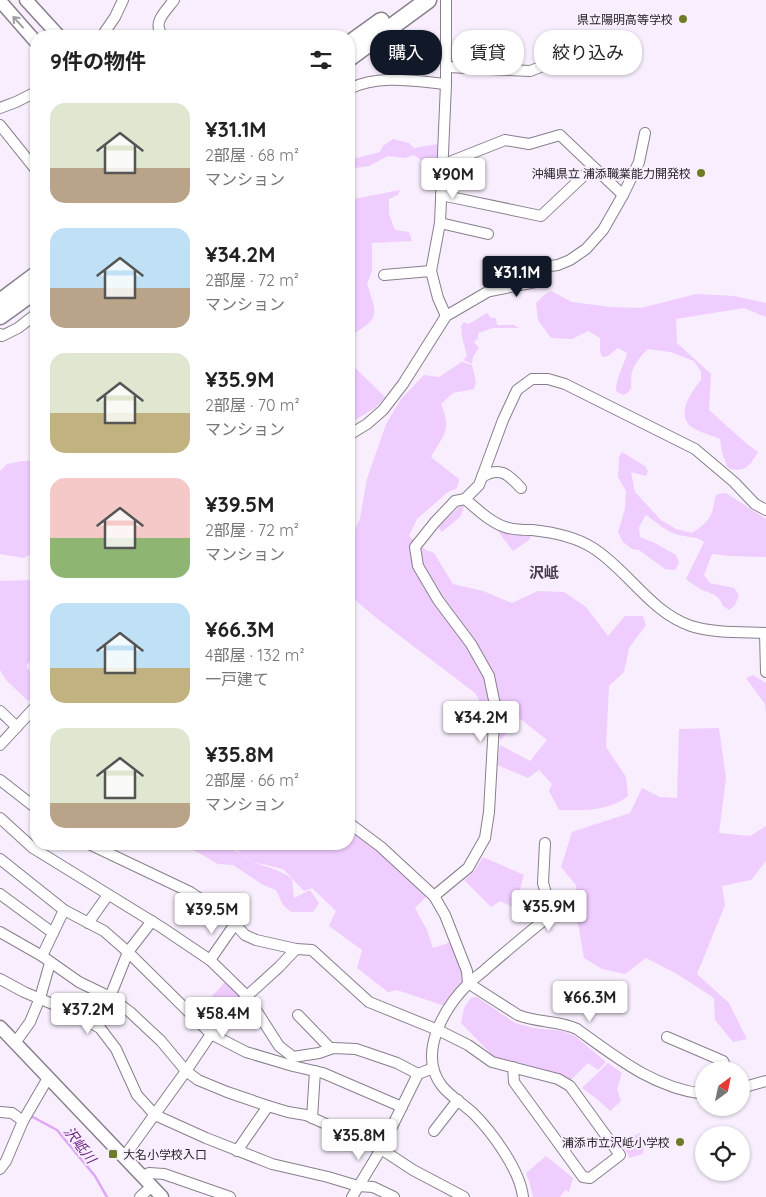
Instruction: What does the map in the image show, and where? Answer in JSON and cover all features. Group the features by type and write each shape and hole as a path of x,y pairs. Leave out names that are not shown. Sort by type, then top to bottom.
{"highway":[{"path":"355,40 409,0"},
{"path":"355,54 428,0"},
{"path":"0,302 30,280"},
{"path":"0,316 30,294"}],"street":[{"path":"26,0 54,30"},
{"path":"107,30 123,0"},
{"path":"158,30 157,24 174,0"},
{"path":"0,1 30,35"},
{"path":"446,3 447,67 440,223 431,271 438,298 446,316"},
{"path":"447,67 530,71 534,69"},
{"path":"355,86 361,83 396,79 446,84"},
{"path":"0,108 30,95"},
{"path":"0,125 30,162"},
{"path":"355,431 367,424 382,410 403,384 446,316 489,292 504,278 520,270 558,265 570,260 586,249 602,230 623,195 639,162 645,133"},
{"path":"442,166 505,140 529,144 560,134 623,195"},
{"path":"440,195 542,216 593,167"},
{"path":"440,223 488,234"},
{"path":"384,275 431,271"},
{"path":"489,292 541,281"},
{"path":"0,334 2,336 18,328 30,319"},
{"path":"434,896 468,868 485,838 489,812 495,705 490,676 471,644 438,600 418,566 416,547 435,522 456,501 465,499 479,485 502,420 518,390 532,380 548,379 586,393 695,449 734,482 756,504 766,510"},
{"path":"482,477 490,472 499,471 508,475 520,488"},
{"path":"465,499 482,514 504,527 548,532 574,539 593,548 662,610 690,626 765,633 766,672"},
{"path":"0,711 17,727"},
{"path":"0,745 30,713"},
{"path":"2,785 30,804"},
{"path":"0,818 30,845"},
{"path":"355,828 381,847 434,896 445,915 464,963 468,983"},
{"path":"523,1197 519,1181 497,1144 480,1122 442,1086 433,1068 432,1048 447,1010 468,983 552,914 543,883 545,843"},
{"path":"36,850 152,921 210,960 247,996 279,1046 293,1057 319,1053 330,1048 356,1049 397,1063 418,1074"},
{"path":"102,850 190,892 216,908 236,924 245,935 256,940 296,949 312,950 369,1002 438,1030 468,1045 492,1062 514,1067 558,1079 570,1086 620,1155 590,1178 583,1177 514,1082 514,1067"},
{"path":"0,859 64,910 104,931 128,952 211,1034 246,1052 315,1071 348,1083 402,1107"},
{"path":"0,894 53,933"},
{"path":"88,923 108,895"},
{"path":"42,956 64,910"},
{"path":"110,997 128,952 152,921"},
{"path":"210,960 236,924"},
{"path":"0,932 42,956 79,982 110,997 130,1012 161,1041 186,1071 206,1083 268,1106 312,1118 381,1149 413,1170 464,1197"},
{"path":"124,1157 211,1034 296,949"},
{"path":"15,1043 30,1022 40,998 50,963"},
{"path":"0,979 24,992 69,1011 100,1028 116,1049 137,1095 155,1115 237,1151 272,1164 358,1186 373,1187 394,1197"},
{"path":"468,983 518,1015 577,1029 626,1064 659,1082 673,1088 695,1092"},
{"path":"298,1015 330,1048"},
{"path":"0,1028 162,1197"},
{"path":"667,1037 722,1061"},
{"path":"352,1197 381,1149 418,1074 433,1068"},
{"path":"312,1118 315,1071"},
{"path":"0,1169 6,1161 26,1117 48,1078"},
{"path":"750,1085 766,1081"},
{"path":"434,1131 458,1100"},
{"path":"237,1151 268,1106"},
{"path":"0,1112 26,1117"},
{"path":"142,1176 149,1173 164,1174 204,1193 230,1197"},
{"path":"140,1197 152,1186"}],"shaded area":[{"path":"393,139 409,143 414,148 438,144 435,171 414,155 404,158 388,156 369,166 355,168 355,158 380,152 383,146"},
{"path":"400,190 398,195 389,199 389,214 395,230 409,232 412,241 372,243 372,271 367,284 373,302 374,315 367,325 355,332 355,199"},
{"path":"551,291 572,302 610,307 641,308 696,294 734,296 766,303 766,317 744,308 676,319 677,343 711,374 709,410 758,452 749,464 739,470 728,468 722,453 720,439 700,432 686,421 685,409 687,402 701,380 701,372 694,361 670,352 648,349 635,365 631,376 631,388 623,395 616,391 616,386 627,353 618,348 608,356 602,357 600,338 588,331 572,339 551,338 538,320 536,303"},
{"path":"487,313 491,318 496,318 497,325 514,325 519,328 493,328 478,333 478,338 474,342 479,348 473,357 472,364 463,360 467,356 461,326 464,322 469,324"},
{"path":"462,362 472,365 476,382 474,389 453,393 441,404 446,420 445,432 431,457 459,479 457,488 448,492 417,519 409,536 426,550 434,553 453,584 483,591 512,603 538,591 564,592 586,607 608,636 625,616 643,616 646,625 629,648 624,672 609,686 606,747 626,777 628,796 612,805 595,809 559,810 549,791 552,784 539,770 528,778 497,765 500,745 530,761 547,740 519,718 501,740 475,693 355,600 355,530 360,518 367,479 386,424 401,399 424,375 439,377"},
{"path":"355,368 385,397 376,407 355,420"},
{"path":"622,452 645,466 648,471 646,476 631,472 635,492 661,520 676,529 692,533 699,528 710,517 717,494 726,493 766,519 766,557 712,554 704,575 710,583 734,588 739,595 735,605 729,610 723,606 717,597 700,589 686,579 704,542 697,538 677,535 646,515 639,527 640,537 676,555 679,563 675,570 665,569 639,550 632,549 623,542 618,532 625,509 626,491 618,477 619,457"},
{"path":"30,461 30,554 24,558 0,554 0,471 7,464"},
{"path":"460,506 464,506 461,516 442,532 438,527"},
{"path":"497,530 531,536 529,540 513,551"},
{"path":"30,580 30,662 27,664 27,668 30,671 30,699 28,701 6,680 0,670 0,581"},
{"path":"753,675 766,683 766,712 765,704 746,678"},
{"path":"719,728 726,778 719,833 750,836 766,826 766,861 751,880 722,886 725,905 697,974 729,1003 747,1039 733,1042 715,1020 714,998 677,974 646,958 625,974 602,969 584,958 577,917 576,885 561,867 572,832 630,813 642,788 660,797 677,798 679,729"},
{"path":"355,833 390,860 426,897 415,908 427,930 433,948 451,942 460,962 463,983 445,1006 397,990 388,992 357,968 362,950 329,926 336,911 312,888 304,891 283,869 254,862 292,879 294,898 310,890 319,903 313,912 291,912 283,905 276,890 263,885 233,865 218,864 194,850 233,850 240,853 238,850 355,850"},
{"path":"483,857 524,875 515,908 500,901 491,907 464,880 474,871"},
{"path":"226,981 241,996 216,1023 208,1025 196,1014"},
{"path":"477,997 515,1023 534,1028 563,1031 575,1036 606,1062 598,1070 588,1063 570,1081 494,1057 461,1023 464,1008 471,998"},
{"path":"608,1063 622,1073 617,1089 621,1101 610,1111 582,1088"},
{"path":"640,1133 644,1143 643,1154 629,1158 620,1143"},
{"path":"546,1156 573,1178 569,1192 565,1190 560,1197 533,1197 526,1173"}],"waterway":[{"name":"沢岻川","path":"29,1115 57,1130 95,1176 107,1197"}],"place":[{"name":"県立陽明高等学校","path":"683,19"},
{"name":"沖縄県立 浦添職業能力開発校","path":"701,173"},
{"name":"浦添市立沢岻小学校","path":"680,1142"},
{"name":"大名小学校入口","path":"113,1154"}],"district":[{"name":"沢岻","path":"544,572"}]}
